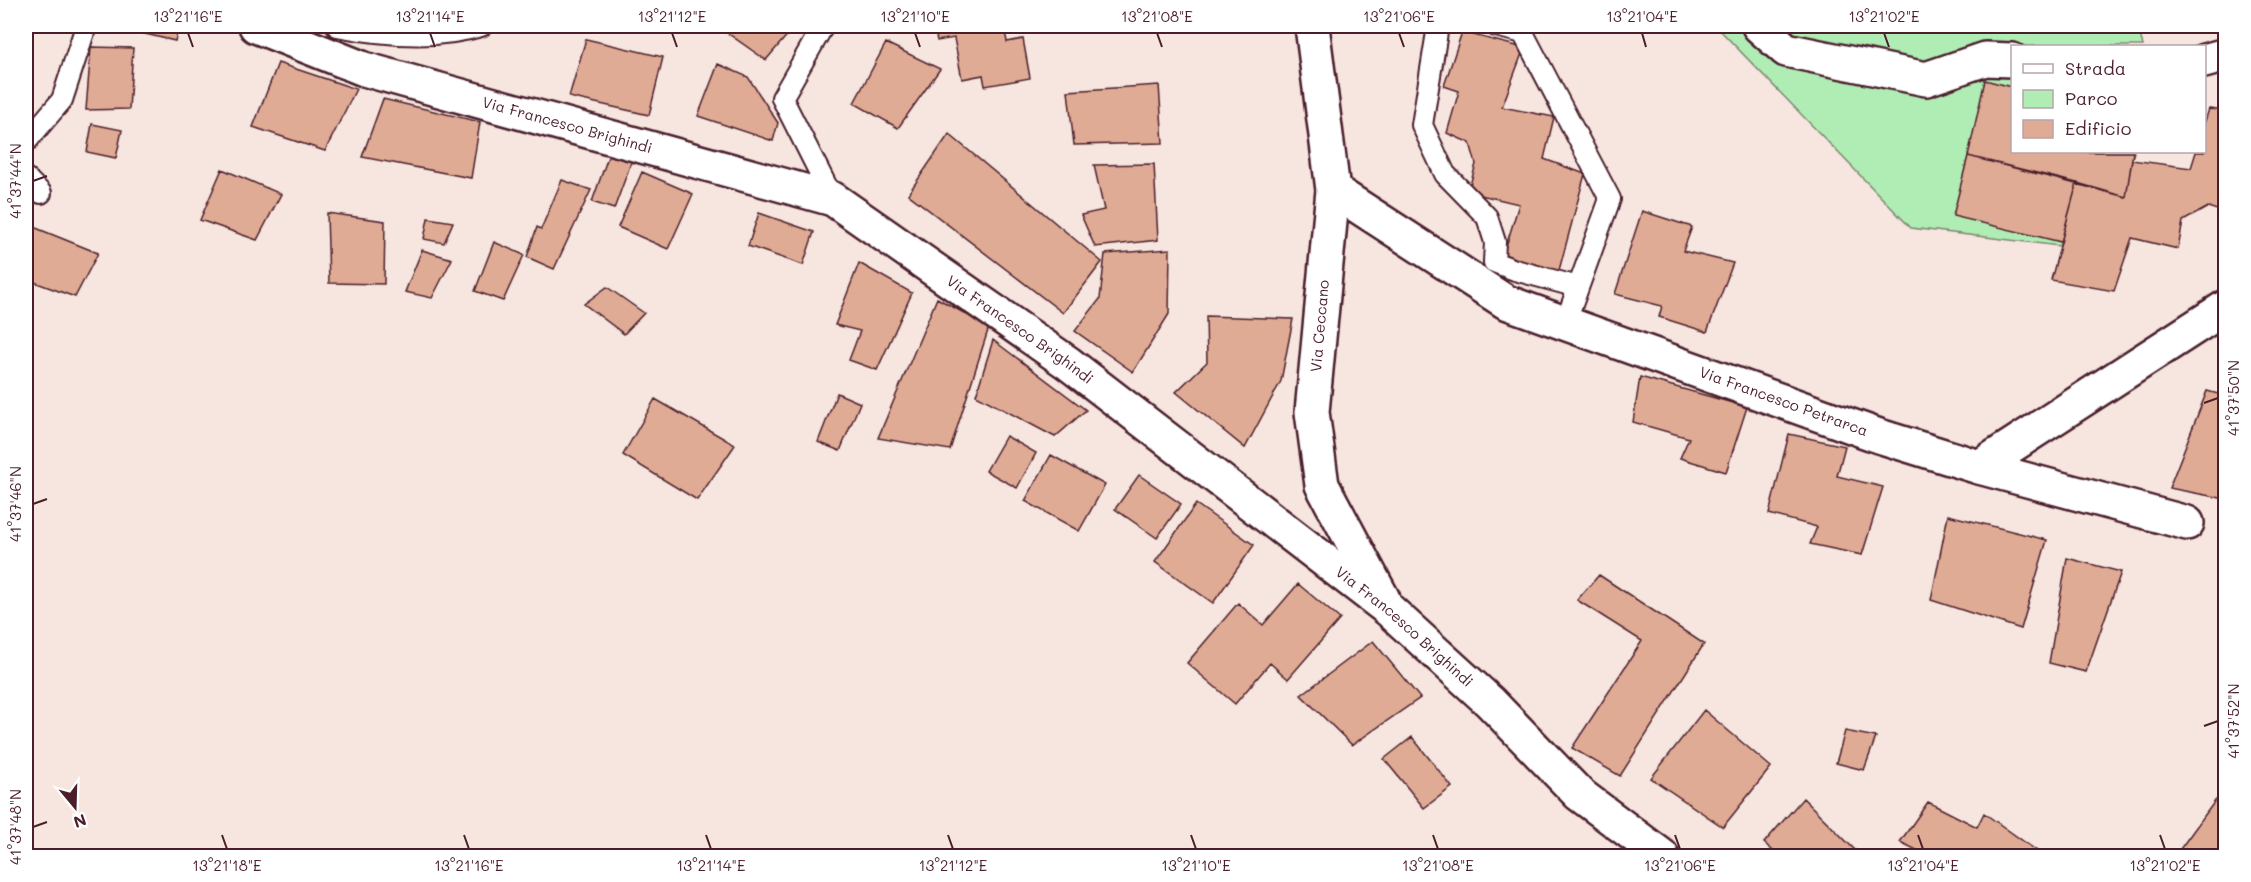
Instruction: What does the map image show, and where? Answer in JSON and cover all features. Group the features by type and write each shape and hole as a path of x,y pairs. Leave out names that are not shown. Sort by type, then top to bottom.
{"street":[{"name":"Via Francesco Brighindi","path":"258,26 364,69 833,199 1068,363 1389,610 1490,702 1579,794 1662,856"},
{"name":"Via Ceccano","path":"1312,26 1333,190 1312,412 1322,485 1389,610"},
{"path":"1759,26 1786,50 1926,79 1985,59 2011,60"},
{"path":"2206,61 2226,55"},
{"name":"Via Francesco Petrarca","path":"1333,190 1506,302 1879,436 1979,467 2187,523"},
{"path":"1979,467 2226,307"}],"lane":[{"path":"26,142 62,100 86,26"},
{"path":"337,26 378,34 459,32 481,26"},
{"path":"822,26 782,98 833,199"},
{"path":"1438,26 1422,125 1445,174 1487,217 1495,242 1494,261 1515,270 1578,287"},
{"path":"1496,26 1523,33 1610,199 1565,324"},
{"path":"26,178 41,193"}],"green space":[{"path":"1716,26 2138,26 2143,45 2011,45 2011,153 2134,153 2123,194 2078,186 2059,246 1911,228"}],"building":[{"path":"125,26 179,26 175,41 124,29"},
{"path":"730,26 795,26 766,60 726,32"},
{"path":"934,26 1004,26 1007,42 1023,39 1030,78 985,86 983,75 962,79 954,38 937,41"},
{"path":"1462,32 1524,48 1502,107 1554,117 1544,159 1585,174 1558,274 1503,256 1519,204 1468,192 1476,164 1470,143 1447,133 1459,91 1444,86"},
{"path":"586,39 663,57 649,115 569,97"},
{"path":"886,43 940,69 898,128 854,103"},
{"path":"91,47 133,48 129,109 86,110"},
{"path":"278,63 356,89 325,151 253,127"},
{"path":"718,64 748,77 778,123 773,141 698,116"},
{"path":"1985,80 2011,87 2011,153 2133,153 2126,197 1968,156"},
{"path":"1159,85 1163,143 1074,145 1068,91"},
{"path":"383,99 480,122 471,178 362,157"},
{"path":"2209,109 2226,111 2226,213 2208,207 2183,221 2178,249 2132,238 2114,291 2051,280 2077,183 2126,197 2132,160 2191,168 2196,153 2206,153 2206,118"},
{"path":"92,124 122,130 116,158 87,152"},
{"path":"949,134 1102,262 1063,313 908,194"},
{"path":"610,151 632,160 614,209 592,202"},
{"path":"1968,156 2077,183 2061,242 1953,216"},
{"path":"1154,164 1158,240 1095,247 1081,215 1104,210 1094,165"},
{"path":"222,169 281,194 257,240 200,220"},
{"path":"642,172 693,194 668,249 618,227"},
{"path":"562,180 591,190 554,269 527,257 537,227 541,229"},
{"path":"1642,211 1692,227 1683,251 1733,263 1707,332 1659,317 1662,306 1615,294"},
{"path":"327,213 385,221 384,284 329,283"},
{"path":"759,213 814,232 803,265 748,246"},
{"path":"428,218 453,222 444,243 424,239"},
{"path":"26,224 98,253 75,297 26,279"},
{"path":"494,242 524,255 503,301 475,291"},
{"path":"1170,249 1169,314 1133,372 1075,331 1100,299 1105,254"},
{"path":"422,250 452,259 432,298 405,292"},
{"path":"859,263 912,293 877,370 849,360 860,331 835,325"},
{"path":"607,287 644,313 624,334 584,304"},
{"path":"937,298 989,327 950,450 878,438"},
{"path":"1206,316 1293,319 1281,381 1245,448 1176,392 1207,362"},
{"path":"993,340 1086,410 1055,437 976,395"},
{"path":"1640,377 1747,407 1726,472 1680,458 1689,438 1633,422"},
{"path":"2207,391 2226,396 2226,499 2169,488"},
{"path":"837,393 860,403 840,451 818,442"},
{"path":"655,399 735,445 697,500 623,455"},
{"path":"1789,434 1845,446 1837,476 1883,487 1862,555 1810,544 1817,527 1769,514"},
{"path":"1006,436 1036,453 1017,488 986,471"},
{"path":"1051,455 1105,485 1079,531 1025,501"},
{"path":"1139,475 1181,504 1157,538 1115,509"},
{"path":"1196,504 1254,545 1213,603 1155,562"},
{"path":"1948,515 2047,540 2021,629 1931,600"},
{"path":"2067,558 2121,572 2086,672 2049,663"},
{"path":"1599,575 1704,644 1620,776 1572,748 1642,641 1577,600"},
{"path":"1298,584 1340,619 1288,679 1270,663 1235,704 1187,663 1238,603 1263,625"},
{"path":"1373,641 1420,698 1352,745 1301,695"},
{"path":"1704,710 1771,767 1723,827 1651,778"},
{"path":"1845,731 1876,737 1864,770 1836,763"},
{"path":"1412,737 1452,787 1424,808 1384,759"},
{"path":"2226,791 2226,856 2175,856 2215,801"},
{"path":"1803,798 1861,856 1779,856 1764,843"},
{"path":"1928,802 1977,827 1984,813 2044,856 1929,856 1900,842"}]}
